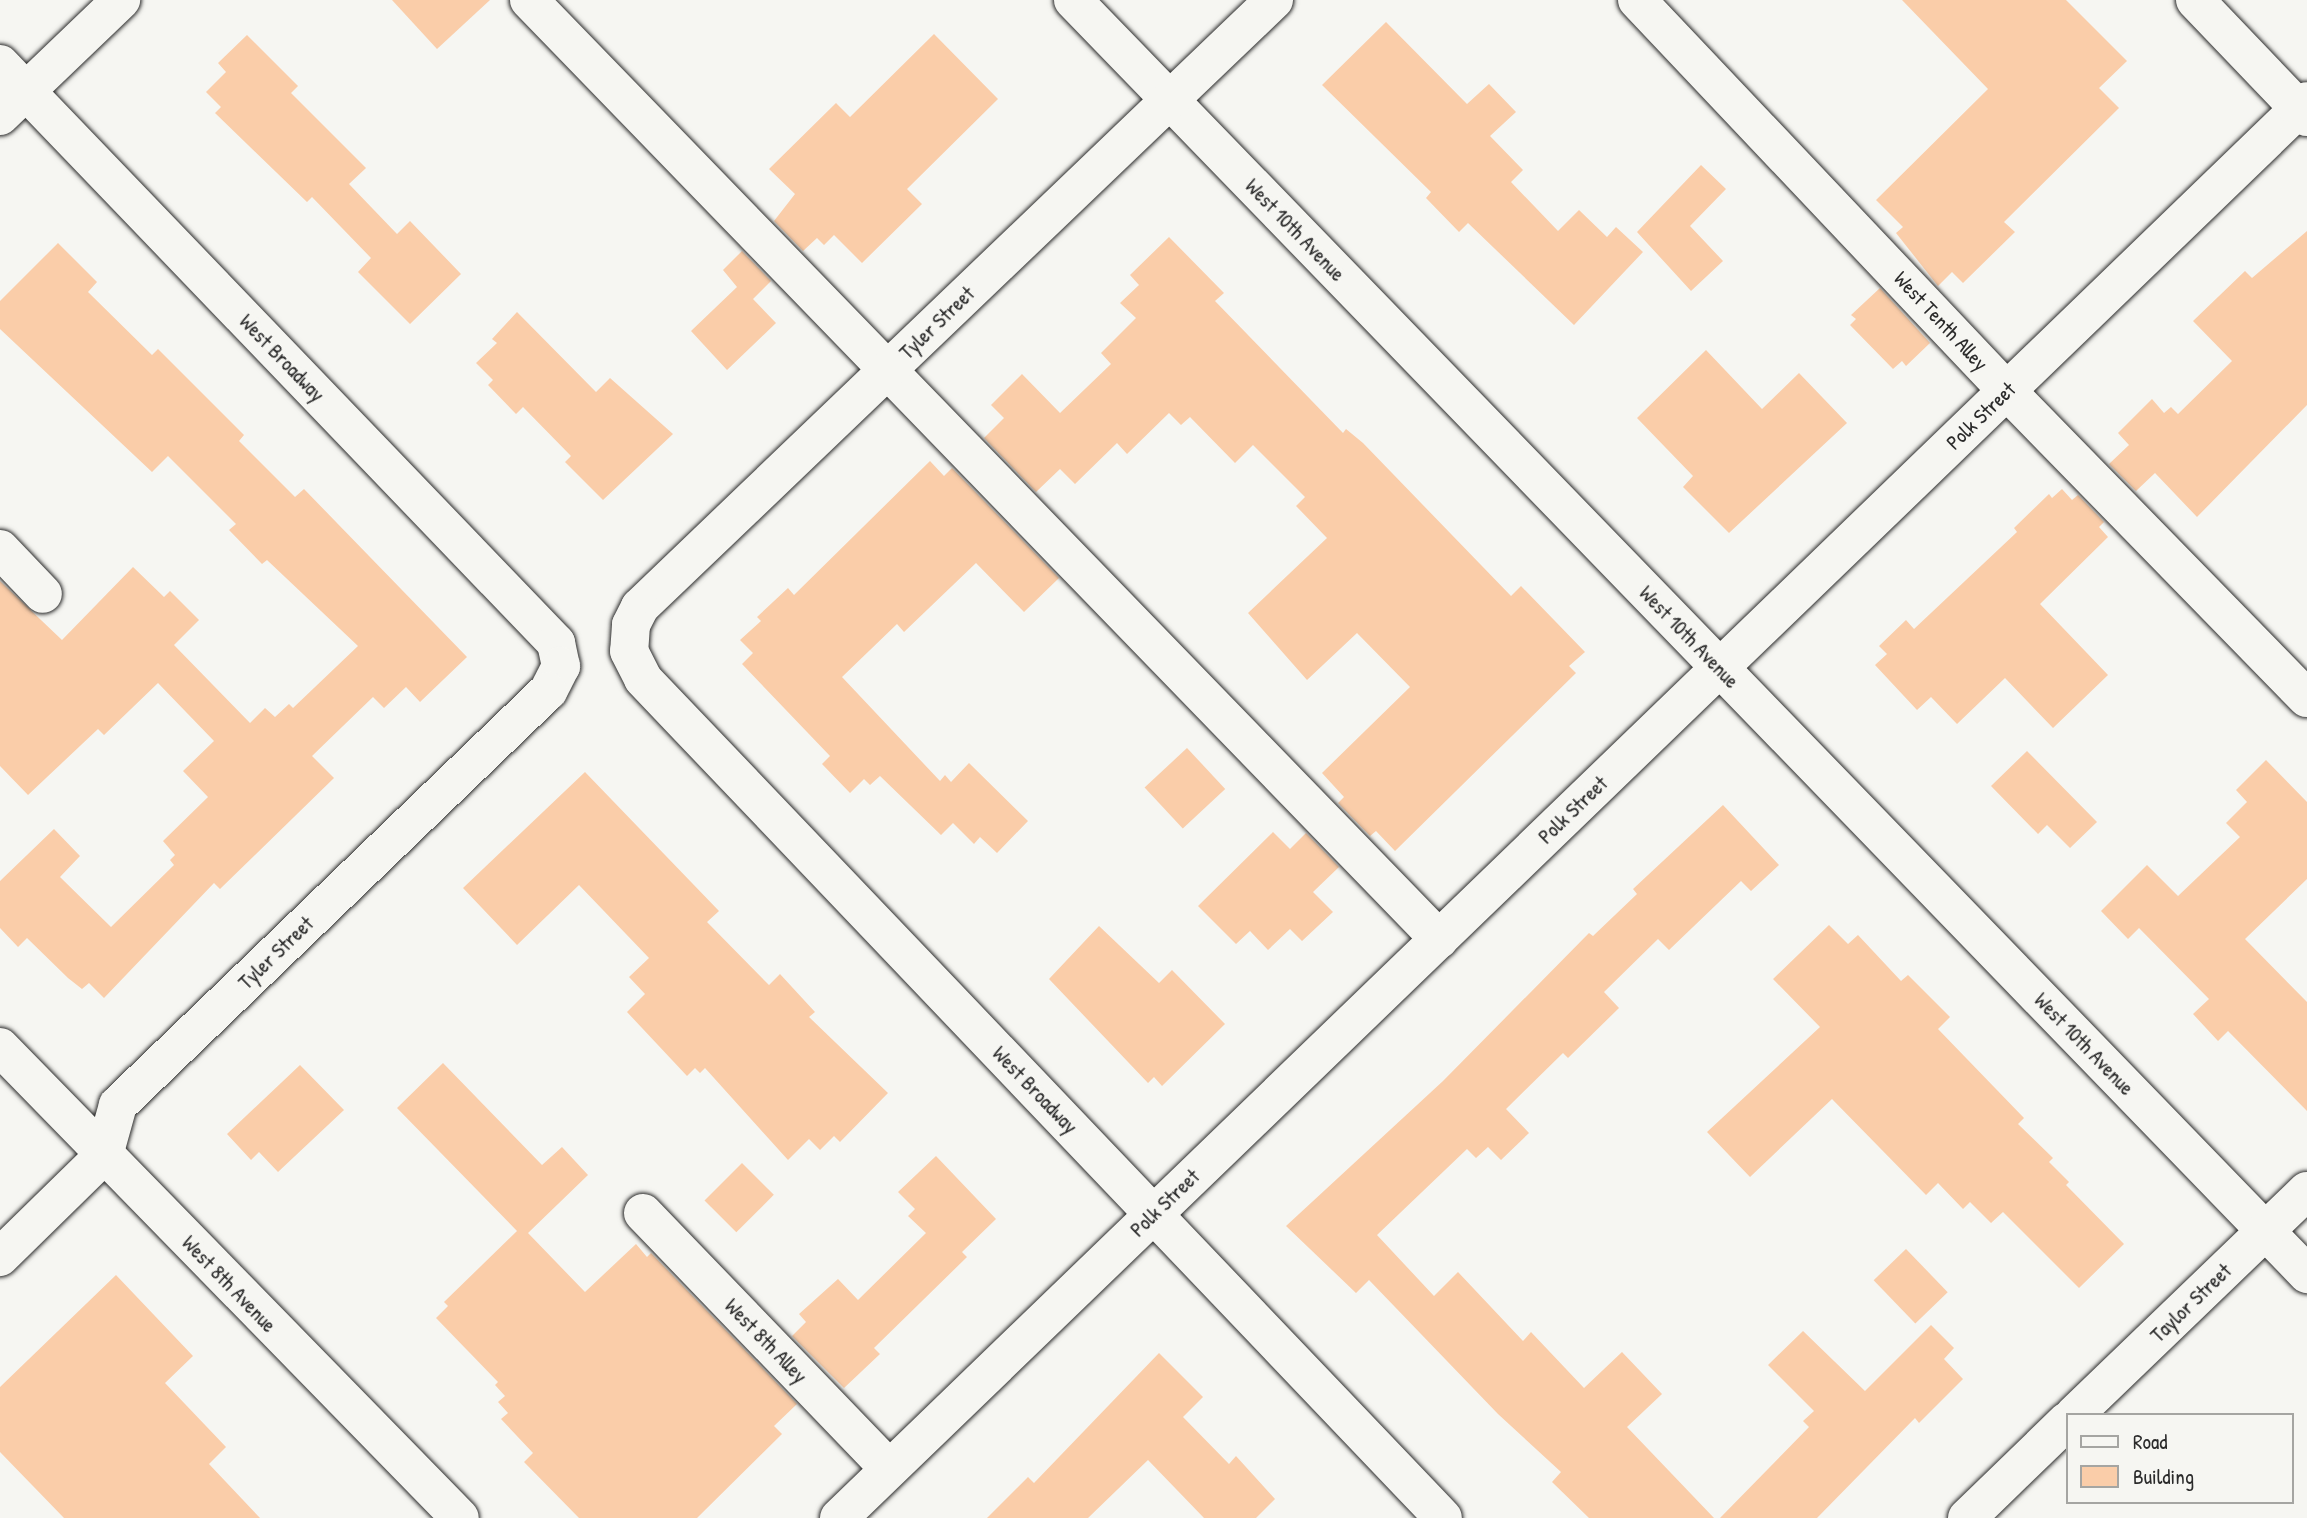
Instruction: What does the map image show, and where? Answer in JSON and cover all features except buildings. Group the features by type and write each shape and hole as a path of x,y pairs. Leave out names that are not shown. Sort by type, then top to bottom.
{"street":[{"path":"13,104 121,0"},
{"path":"528,0 886,373 1439,939"},
{"name":"West 10th Avenue","path":"1073,0 2307,1274"},
{"name":"Tyler Street","path":"631,660 631,625 640,607 1274,0"},
{"name":"West Tenth Alley","path":"1637,0 2007,391 2307,698"},
{"path":"2194,0 2304,109"},
{"name":"West Broadway","path":"0,64 13,104 546,633 561,654"},
{"name":"Polk Street","path":"839,1518 2007,391 2304,109"},
{"path":"0,550 43,594"},
{"name":"Tyler Street","path":"0,1257 104,1155 118,1105 548,691 561,666 561,654"},
{"name":"West Broadway","path":"631,660 643,679 1443,1518"},
{"name":"West 8th Avenue","path":"0,1047 460,1518"},
{"name":"Taylor Street","path":"2076,1413 2307,1191"},
{"name":"West 8th Alley","path":"642,1213 889,1469"},
{"path":"1967,1518 2066,1422"}]}
